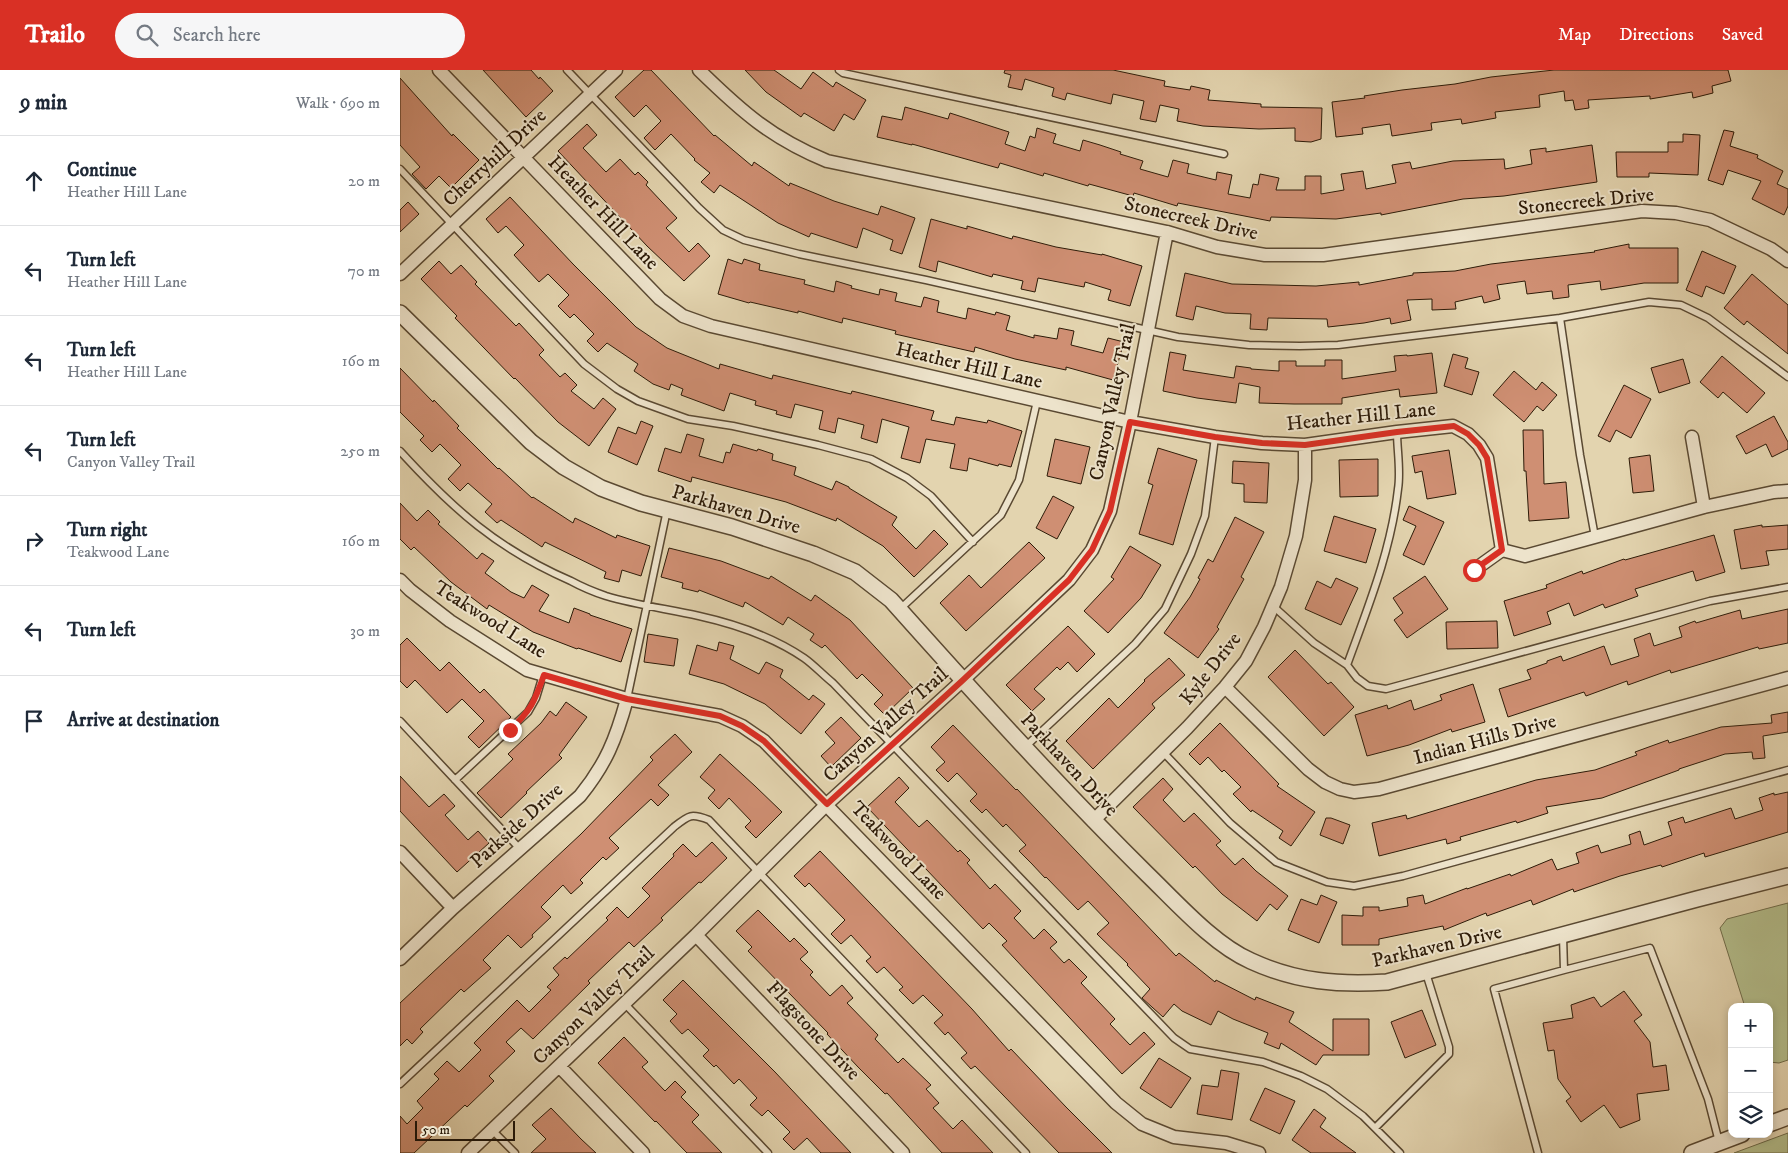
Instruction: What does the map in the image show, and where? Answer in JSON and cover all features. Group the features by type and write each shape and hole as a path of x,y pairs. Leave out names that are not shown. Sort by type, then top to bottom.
{"street":[{"name":"Heather Hill Lane","path":"438,70 660,299 683,316 711,326 1037,401 1130,422 1215,437 1262,443 1305,445 1454,426 1468,434 1479,445 1487,458 1502,550"},
{"name":"Cherryhill Drive","path":"400,274 616,70"},
{"name":"Stonecreek Drive","path":"699,70 738,108 772,134 803,151 827,160 1167,232 1217,247 1265,255 1323,255 1642,211 1676,213 1710,220 1771,249 1788,261"},
{"name":"Canyon Valley Trail","path":"468,1153 696,935 827,804 1069,580 1092,550 1110,511 1130,422 1167,232"},
{"name":"Parkhaven Drive","path":"400,313 531,442 564,467 600,488 640,503 732,527 813,554 855,572 891,600 1093,821 1195,921 1221,942 1249,960 1281,973 1315,981 1350,984 1388,982 1788,876"},
{"path":"1692,436 1704,507"},
{"name":"Kyle Drive","path":"1093,821 1163,752 1225,687 1246,661 1264,627 1281,587 1296,536 1305,480 1305,445"},
{"path":"1474,570 1502,550 1526,556 1704,507 1774,492 1788,491"},
{"name":"Teakwood Lane","path":"400,580 450,621 527,670 627,699 720,716 742,726 764,741 827,804 1116,1103 1142,1124 1174,1137 1226,1142 1259,1153"},
{"name":"Indian Hills Drive","path":"1225,687 1308,769 1326,782 1340,789 1354,792 1378,788 1788,678"},
{"name":"Parkside Drive","path":"400,959 453,908 580,796 595,777 617,734 627,699"},
{"path":"400,852 453,908"},
{"name":"Flagstone Drive","path":"696,935 902,1153"},
{"path":"558,1066 643,1153"},
{"path":"1773,1123 1788,1117"},
{"path":"1692,1153 1732,1138"}],"lane":[{"path":"567,70 699,208 723,230 744,240 799,254 926,280 1178,337 1240,344 1338,345 1560,318 1649,302 1681,305 1708,318 1788,378"},
{"path":"839,70 843,73 1224,154"},
{"path":"400,169 584,364 617,389 638,401 688,419 733,426 871,459 907,478 931,496 973,542"},
{"path":"1560,318 1580,456 1595,537"},
{"path":"899,609 1001,515 1019,480 1037,401"},
{"path":"1347,665 1381,572 1388,542 1398,488 1397,432"},
{"path":"1025,747 1135,644 1165,609 1191,554 1206,516 1215,437"},
{"path":"400,451 440,495 469,520 510,551 547,571 603,595 700,616 758,634 783,645 805,659 833,683 1174,1038 1190,1049 1263,1062 1301,1076 1327,1089 1363,1116 1400,1153"},
{"path":"627,699 667,510"},
{"path":"1273,606 1314,643 1347,665 1357,678 1368,686 1386,689 1710,601 1788,587"},
{"path":"455,780 528,712 536,698 544,675"},
{"path":"400,721 520,849"},
{"path":"1163,752 1230,823 1276,862 1327,882 1354,886 1403,876 1788,770"},
{"path":"400,1084 674,827 687,817 694,815 709,820 1026,1153"},
{"path":"1563,936 1564,970"},
{"path":"1538,1153 1494,989 1650,948 1708,1099 1719,1143"},
{"path":"1375,1128 1449,1054 1449,1047 1426,973"},
{"path":"624,1003 768,1153"},
{"path":"492,1130 514,1153"}],"green space":[{"path":"1788,903 1788,1060 1779,1063 1773,1062 1773,1003 1744,1003 1720,928 1727,919"},
{"path":"1788,1133 1788,1153 1734,1153"}],"building":[{"path":"483,70 531,70 553,91 526,117"},
{"path":"644,70 651,70 714,136 752,166 754,162 789,186 790,183 834,201 878,215 881,206 915,218 902,254 890,250 893,240 863,228 857,248 811,233 809,237 778,223 720,185 714,193 701,182 710,173 694,160 671,134 655,150 644,138 661,121 646,105 634,117 615,97"},
{"path":"745,70 774,70 801,89 813,72 833,87 836,82 866,100 854,120 844,114 834,131 804,113 801,117 766,92"},
{"path":"1005,70 1113,70 1165,81 1164,86 1190,90 1191,86 1210,90 1208,100 1261,104 1261,107 1322,108 1321,139 1311,142 1295,141 1295,128 1259,129 1203,126 1177,121 1179,109 1160,105 1156,122 1140,119 1144,101 1113,94 1111,104 1067,93 1065,100 1052,96 1054,88 1025,79 1022,90 1008,87 1011,75 1004,73"},
{"path":"1554,70 1728,70 1731,81 1712,86 1713,93 1693,98 1692,92 1650,99 1650,96 1588,100 1589,108 1575,110 1573,100 1565,101 1564,91 1539,95 1540,107 1495,112 1496,118 1462,124 1461,119 1431,123 1432,130 1392,136 1390,124 1362,128 1363,134 1336,137 1332,102 1491,77"},
{"path":"400,78 452,136 453,134 479,160 451,188 439,176 426,189 412,174 420,167 400,145"},
{"path":"905,107 948,119 950,113 1009,132 1005,144 1025,151 1030,136 1035,138 1037,128 1056,134 1053,143 1080,151 1083,140 1100,145 1143,161 1140,169 1168,177 1173,160 1189,164 1187,173 1216,180 1217,172 1232,175 1228,194 1250,198 1253,184 1258,185 1260,174 1279,178 1276,190 1305,190 1305,176 1321,176 1321,194 1344,190 1341,174 1363,171 1366,189 1396,183 1392,165 1410,162 1412,169 1453,161 1504,159 1505,169 1532,164 1530,150 1546,148 1546,152 1592,145 1597,182 1504,196 1463,199 1381,215 1381,213 1336,219 1271,217 1270,221 1178,203 1177,206 1134,193 1133,196 1089,184 1088,186 1044,173 1043,176 1000,163 998,168 912,144 877,137 882,116 902,120"},
{"path":"587,124 597,135 583,148 606,172 620,159 635,175 638,172 648,182 646,185 677,218 666,228 689,252 698,243 710,256 684,281 647,246 558,151"},
{"path":"1724,130 1734,132 1730,146 1758,155 1757,158 1783,171 1777,184 1788,189 1788,206 1784,215 1752,199 1761,181 1728,170 1723,185 1708,180"},
{"path":"1683,134 1700,135 1698,175 1649,173 1649,177 1617,177 1616,152 1668,152 1668,142 1683,142"},
{"path":"510,197 636,327 667,348 719,369 720,364 772,379 773,375 851,394 852,391 934,411 931,420 954,425 956,417 987,423 988,420 1022,431 1011,467 999,464 998,466 969,458 967,471 950,468 955,444 926,439 920,463 901,458 909,427 882,419 877,443 861,438 864,425 838,418 835,433 819,429 823,411 795,404 791,418 776,414 777,411 755,405 756,401 730,393 724,411 681,395 683,389 671,384 669,390 653,384 634,371 638,364 607,343 598,352 587,341 594,334 574,314 570,318 558,306 569,295 548,274 539,282 514,255 524,245 506,226 498,233 486,219"},
{"path":"408,202 419,214 400,232 400,210"},
{"path":"931,219 967,229 967,226 1012,239 1013,236 1056,247 1102,254 1142,266 1130,306 1108,300 1111,290 1085,282 1084,287 1038,278 1035,292 1021,289 1023,281 993,274 992,277 938,261 936,272 919,267"},
{"path":"1629,244 1629,248 1678,248 1678,283 1644,283 1601,290 1600,281 1568,285 1569,297 1553,299 1552,291 1527,294 1525,281 1497,285 1500,299 1484,303 1482,296 1455,302 1456,309 1432,310 1432,299 1407,300 1411,320 1391,324 1390,318 1328,327 1327,319 1268,318 1267,330 1250,329 1251,314 1225,313 1196,306 1193,320 1176,316 1185,273 1232,284 1316,286 1359,282 1359,285 1413,275 1413,273 1455,271 1491,264 1595,252"},
{"path":"1702,251 1736,266 1724,294 1706,286 1702,297 1686,290"},
{"path":"728,259 742,264 744,259 760,264 759,270 805,280 804,284 834,292 836,281 852,286 851,288 879,295 880,289 897,293 895,301 921,307 924,297 939,301 937,312 966,319 968,308 995,315 996,312 1010,316 1006,330 1034,338 1034,335 1057,339 1059,328 1074,331 1071,345 1103,353 1108,338 1124,342 1113,380 1066,367 1066,370 1015,359 975,347 974,352 895,334 896,331 843,318 842,323 798,311 798,313 749,303 718,294"},
{"path":"439,261 451,274 461,265 477,282 475,284 516,326 519,323 544,350 539,355 560,377 565,373 577,385 571,391 594,409 603,398 616,409 589,446 558,422 514,379 455,318 457,316 421,279"},
{"path":"1752,274 1788,305 1788,354 1747,321 1744,325 1724,308"},
{"path":"1170,352 1186,355 1183,370 1234,378 1236,366 1279,371 1279,361 1296,361 1296,366 1325,366 1325,360 1342,360 1342,379 1396,371 1394,356 1432,353 1437,393 1400,397 1399,389 1342,398 1342,404 1259,403 1260,387 1239,383 1236,403 1197,398 1163,391"},
{"path":"1453,354 1468,358 1465,368 1479,372 1472,395 1444,386"},
{"path":"1722,356 1765,393 1747,413 1723,392 1718,398 1700,382"},
{"path":"1683,359 1690,383 1659,393 1651,368"},
{"path":"400,368 433,402 434,400 459,426 457,428 498,469 532,498 573,523 575,518 616,538 617,535 650,546 641,576 622,570 619,582 604,578 606,572 545,542 542,547 501,520 497,523 485,512 492,504 468,483 460,491 448,479 461,465 440,444 432,452 420,440 424,436 400,412"},
{"path":"1514,371 1536,390 1542,382 1557,395 1543,411 1537,406 1524,422 1493,395"},
{"path":"1624,385 1651,399 1631,438 1616,430 1610,442 1598,436"},
{"path":"1774,416 1788,442 1788,449 1772,457 1766,444 1746,454 1736,436"},
{"path":"641,421 653,426 637,465 608,452 618,427 636,434"},
{"path":"1523,430 1543,430 1544,484 1566,482 1569,518 1529,521 1526,471 1524,471"},
{"path":"687,434 704,439 699,456 723,463 726,452 730,453 733,444 757,451 758,449 773,454 772,460 796,467 794,475 832,490 836,481 849,487 897,517 892,525 916,549 934,530 948,544 914,577 883,546 837,518 836,521 786,502 692,477 691,482 658,471 665,448 681,453"},
{"path":"1055,439 1090,447 1081,484 1047,476"},
{"path":"1158,448 1197,460 1173,545 1139,534 1153,485 1148,483"},
{"path":"1449,450 1456,494 1427,499 1422,471 1415,473 1412,456"},
{"path":"1650,455 1654,491 1633,493 1629,458"},
{"path":"1378,459 1378,496 1340,497 1339,460"},
{"path":"1233,461 1269,463 1267,503 1244,502 1244,484 1232,483"},
{"path":"1053,496 1074,507 1057,539 1036,528"},
{"path":"400,503 417,521 428,510 440,522 438,524 477,559 482,553 494,561 485,573 511,592 524,598 532,585 549,595 539,611 569,623 574,608 632,629 621,662 577,649 533,632 489,605 487,609 451,582 414,547 411,550 400,539"},
{"path":"1409,506 1444,522 1424,565 1403,555 1416,526 1403,520"},
{"path":"1334,516 1376,529 1366,563 1324,551"},
{"path":"1235,517 1264,532 1241,577 1244,579 1217,627 1219,629 1198,658 1164,633 1190,597 1208,559 1213,562"},
{"path":"1762,525 1762,527 1788,525 1788,549 1766,551 1769,565 1741,569 1734,530"},
{"path":"1714,535 1725,572 1696,581 1693,571 1635,589 1638,596 1605,608 1603,604 1574,616 1569,603 1547,612 1551,624 1514,636 1504,601 1547,588 1546,585 1582,571 1583,574 1624,559"},
{"path":"1029,542 1045,558 966,631 940,603 969,575 981,588"},
{"path":"1130,546 1161,565 1141,598 1108,633 1084,611 1114,579 1111,577"},
{"path":"669,548 721,561 769,579 771,576 811,601 815,595 850,620 913,688 885,715 874,704 883,695 862,674 857,679 825,645 822,648 810,640 814,634 788,617 783,625 745,602 743,607 699,590 698,592 682,588 683,583 661,577"},
{"path":"1425,576 1448,609 1407,638 1394,620 1403,613 1393,598"},
{"path":"1336,578 1358,588 1341,625 1305,609 1317,581 1331,588"},
{"path":"1788,609 1788,643 1759,649 1758,647 1671,673 1670,670 1628,685 1627,681 1586,696 1584,692 1508,717 1499,689 1531,679 1527,670 1547,663 1547,661 1561,656 1563,661 1604,646 1611,665 1639,656 1634,639 1650,633 1654,646 1682,637 1679,627 1695,621 1696,623 1740,610 1742,619"},
{"path":"1497,621 1498,648 1447,649 1446,622"},
{"path":"1068,626 1095,654 1077,672 1068,662 1060,670 1057,667 1034,689 1045,699 1032,711 1006,685"},
{"path":"648,634 678,639 674,666 644,662"},
{"path":"407,638 440,671 449,662 480,693 484,689 511,717 479,748 468,737 484,721 462,699 447,713 415,680 407,688 400,681 400,645"},
{"path":"719,642 734,646 730,659 759,674 766,662 783,670 780,677 809,700 813,695 825,704 801,734 765,704 724,684 689,674 697,645 717,651"},
{"path":"1295,650 1328,684 1331,682 1354,707 1324,736 1268,677"},
{"path":"1169,658 1185,675 1152,704 1155,708 1093,769 1066,741 1109,698 1118,708 1144,680"},
{"path":"1473,684 1485,722 1452,732 1451,729 1409,745 1367,756 1355,715 1387,705 1388,709 1411,700 1414,710 1442,700 1440,695"},
{"path":"566,702 587,717 559,755 562,758 501,818 477,793 513,759 508,754 541,723 550,711 556,716"},
{"path":"1788,712 1788,732 1763,736 1765,758 1753,759 1752,752 1725,754 1602,798 1546,807 1548,813 1460,837 1461,840 1447,844 1446,839 1379,856 1372,823 1406,815 1407,819 1536,780 1595,770 1637,755 1635,752 1668,740 1669,743 1721,727 1772,723 1771,715"},
{"path":"841,717 861,738 831,767 821,756 835,743 825,732"},
{"path":"1220,723 1279,784 1277,786 1315,812 1291,846 1279,838 1283,831 1252,810 1251,812 1233,794 1241,787 1224,770 1222,772 1208,757 1200,765 1189,754"},
{"path":"953,725 1017,789 1176,956 1179,953 1215,982 1216,980 1255,1000 1256,997 1294,1012 1289,1022 1333,1051 1333,1019 1369,1019 1369,1055 1323,1055 1316,1065 1281,1043 1279,1049 1264,1043 1268,1033 1218,1011 1211,1025 1182,1011 1174,1004 1163,1017 1142,998 1150,989 1128,964 1097,934 1109,923 1088,901 1078,910 1045,878 1019,851 1026,845 1006,824 1003,827 986,809 982,813 970,801 977,794 957,773 948,782 936,770 945,762 931,747"},
{"path":"675,734 692,752 658,785 669,795 658,806 651,799 609,838 619,848 606,860 603,857 580,880 583,883 571,894 563,885 541,907 551,917 532,935 533,937 521,948 508,935 483,960 491,968 464,992 461,989 420,1029 423,1032 412,1044 407,1039 400,1046 400,1003 581,834 653,760 650,757"},
{"path":"720,754 782,812 756,838 745,827 751,821 729,798 719,809 708,798 715,790 700,777"},
{"path":"400,776 429,807 444,794 455,806 445,815 468,840 478,831 489,843 457,872 400,811"},
{"path":"899,777 909,788 895,802 919,827 927,820 958,852 960,850 970,860 967,863 990,889 995,884 1021,911 1014,918 1034,939 1044,929 1057,942 1050,948 1064,963 1069,959 1087,977 1081,983 1115,1019 1110,1024 1130,1045 1144,1032 1155,1044 1122,1074 1002,945 1007,941 989,923 983,929 867,807"},
{"path":"1163,778 1173,789 1163,800 1184,822 1194,813 1221,841 1216,845 1235,865 1243,858 1256,871 1288,896 1277,910 1270,904 1257,921 1222,894 1195,866 1193,868 1133,807"},
{"path":"1788,792 1788,832 1705,857 1704,853 1662,867 1661,865 1620,876 1574,892 1573,889 1533,905 1531,900 1487,916 1486,913 1444,930 1443,926 1379,939 1379,945 1342,945 1342,915 1363,916 1363,907 1379,907 1379,911 1408,906 1407,898 1423,895 1425,904 1510,874 1511,876 1552,859 1557,870 1579,863 1576,853 1598,845 1601,853 1631,844 1629,835 1640,831 1644,845 1672,835 1668,822 1683,817 1685,823 1731,808 1735,819 1763,810 1759,798 1774,793 1774,795"},
{"path":"1326,818 1350,825 1343,844 1320,835"},
{"path":"712,842 727,858 661,918 663,920 634,947 629,942 588,981 590,983 533,1039 521,1028 506,1042 515,1051 489,1076 494,1081 467,1107 465,1105 414,1153 400,1153 400,1116 407,1124 423,1108 417,1101 439,1079 434,1074 447,1061 459,1072 481,1050 474,1043 517,1000 529,1012 551,990 547,987 559,975 553,968 565,957 567,959 608,920 606,918 617,907 628,918 650,896 642,888 674,856 673,854 683,844 696,857"},
{"path":"820,851 972,1009 1009,1051 1011,1049 1112,1153 1059,1153 975,1066 971,1069 961,1058 967,1053 948,1032 945,1035 934,1023 943,1015 923,995 913,1004 899,990 903,987 884,967 877,973 866,961 871,957 851,935 841,944 831,934 845,920 809,883 805,887 794,876"},
{"path":"1321,895 1337,902 1319,943 1288,930 1301,899 1317,905"},
{"path":"758,910 790,942 794,938 808,952 800,959 813,972 810,975 830,996 842,985 853,998 847,1003 878,1035 875,1039 898,1063 903,1058 931,1085 926,1089 939,1103 933,1108 953,1129 962,1120 993,1153 942,1153 887,1093 885,1094 858,1067 828,1033 748,951 752,947 736,931"},
{"path":"683,980 775,1072 851,1153 821,1153 807,1138 794,1150 783,1139 790,1132 768,1110 762,1116 750,1105 757,1098 739,1079 734,1084 716,1065 714,1067 703,1056 709,1050 688,1029 682,1034 670,1021 677,1014 663,1000"},
{"path":"1624,991 1642,1015 1634,1021 1650,1042 1653,1067 1666,1065 1669,1090 1637,1094 1640,1120 1620,1128 1604,1105 1581,1122 1566,1101 1571,1097 1558,1079 1554,1050 1548,1051 1543,1023 1573,1018 1571,1005 1594,997 1601,1007"},
{"path":"1422,1010 1436,1045 1405,1058 1391,1022"},
{"path":"624,1037 648,1062 642,1067 665,1091 675,1081 686,1092 681,1097 699,1115 692,1122 722,1153 687,1153 598,1063"},
{"path":"1159,1058 1191,1078 1171,1108 1140,1088"},
{"path":"1221,1070 1239,1073 1232,1120 1197,1114 1202,1085 1218,1087"},
{"path":"1265,1088 1295,1101 1280,1134 1250,1120"},
{"path":"551,1108 596,1153 531,1153 546,1139 532,1125"},
{"path":"1314,1109 1326,1118 1320,1127 1356,1153 1311,1153 1292,1140"}],"route":[{"path":"510,730 528,712 536,698 544,675 627,699 720,716 742,726 764,741 827,804 1069,580 1092,550 1110,511 1130,422 1215,437 1262,443 1305,445 1454,426 1468,434 1479,445 1487,458 1502,550 1474,570"}]}
